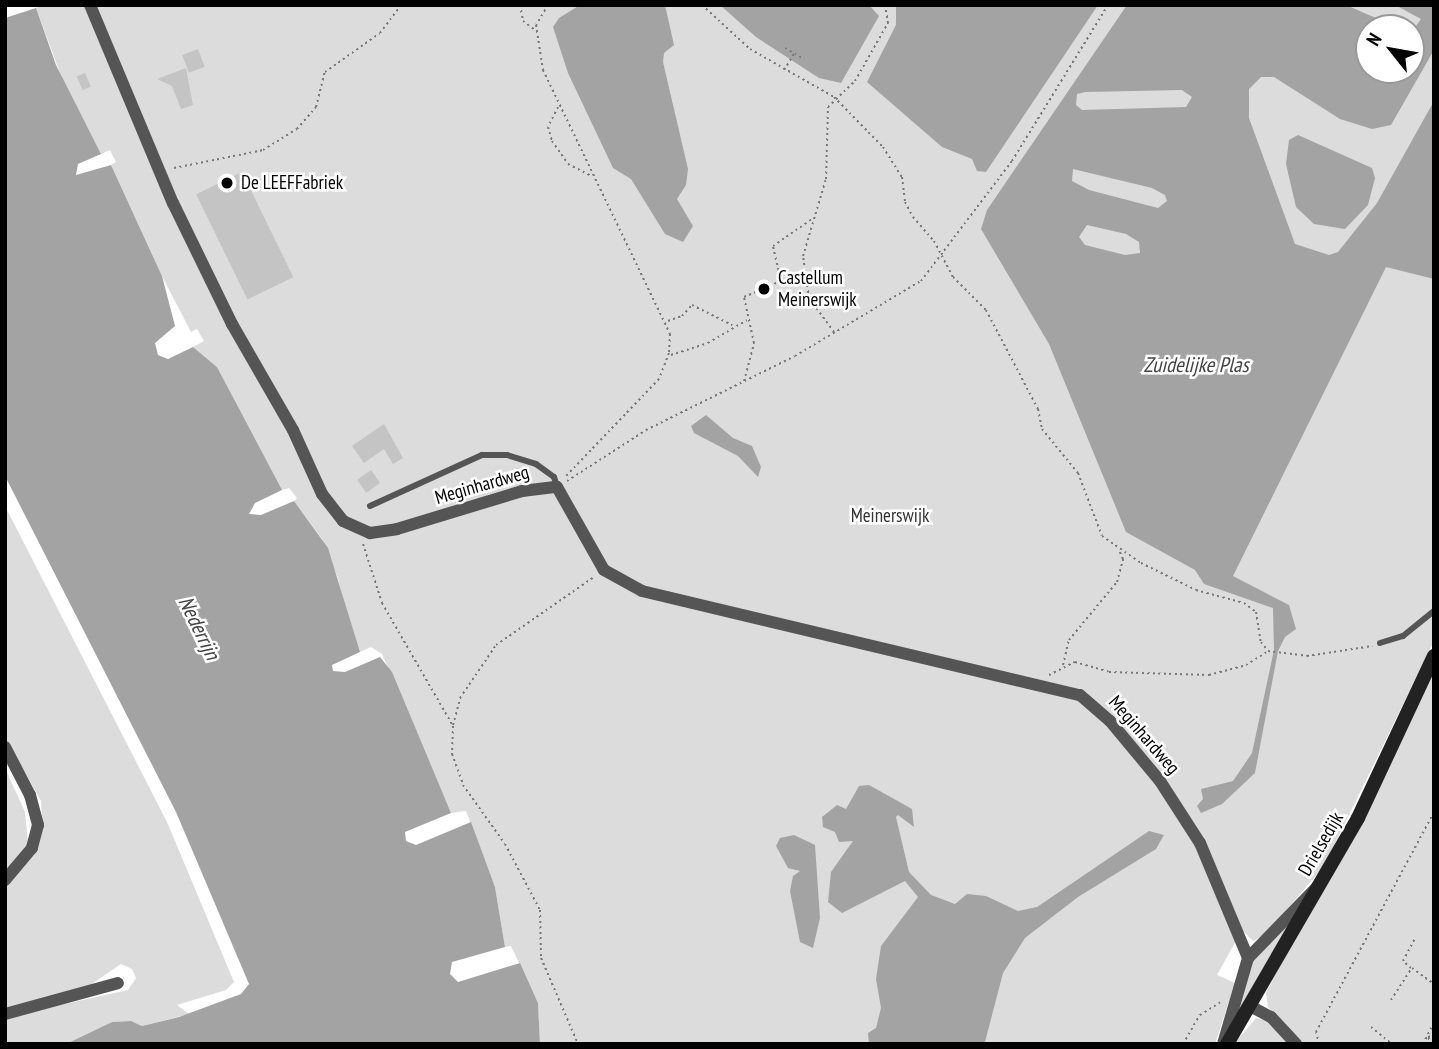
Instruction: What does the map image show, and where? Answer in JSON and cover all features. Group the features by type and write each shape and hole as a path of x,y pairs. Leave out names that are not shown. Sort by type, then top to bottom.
{"street":[{"path":"90,5 159,172 232,324 293,430 323,494 343,522 358,530"},
{"name":"Meginhardweg","path":"358,530 397,528 522,491 557,487 604,570 661,597 1040,682 1080,695 1095,706 1160,781 1200,842 1248,958"},
{"name":"Drielsedijk","path":"1225,1044 1320,885 1374,786 1434,656"},
{"path":"5,747 30,795 38,825 32,848 5,880"},
{"path":"1225,1044 1248,958 1303,897 1320,885"},
{"path":"5,1014 118,983"},
{"path":"1250,1006 1271,1017 1296,1044"}],"lane":[{"path":"370,506 482,456 507,455 536,464 554,477 557,487"},
{"path":"1380,643 1403,636 1434,611"}],"path":[{"path":"159,172 263,150 297,129 316,107 325,72 380,33 401,5"},
{"path":"520,5 523,21 536,30"},
{"path":"548,5 536,30 543,70 591,176 666,321 669,356 650,390 557,487"},
{"path":"702,5 719,24 784,70 834,97 883,147 902,177 905,202 913,217 953,276 986,310 1038,409 1042,429 1078,473 1102,536 1119,549 1196,590 1244,603 1256,612 1261,642 1268,651 1284,655 1322,654 1380,643"},
{"path":"834,332 809,298 802,272 813,218 826,179 827,114 834,97 846,93 855,81 888,23 885,5"},
{"path":"557,487 646,430 743,383 921,281 1037,123 1108,5"},
{"path":"785,47 804,59"},
{"path":"784,70 794,53"},
{"path":"559,106 548,127 552,141 568,164 591,176"},
{"path":"743,383 754,343 744,297 781,281 775,242 813,218"},
{"path":"666,321 682,316 692,305 733,326"},
{"path":"669,356 708,343 748,319"},
{"path":"358,530 382,603 453,726"},
{"path":"1063,666 1069,640 1117,582 1123,559 1119,549"},
{"path":"578,1044 541,958 540,910 505,844 463,785 452,754 453,726 460,698 496,645 604,570"},
{"path":"1040,682 1063,666 1075,662 1108,672 1209,674 1246,665 1268,651"},
{"path":"1319,1044 1316,1032 1434,812"},
{"path":"1414,940 1403,961 1434,984"},
{"path":"1391,1000 1412,968"},
{"path":"1182,1044 1200,1015 1238,994"},
{"path":"1423,1044 1434,1023"},
{"path":"1371,1027 1392,1044"},
{"path":"1428,1037 1434,1035"},
{"path":"1428,1037 1432,1044"}],"green space":[{"name":"Meinerswijk","path":"42,5 1434,5 1434,641 1324,866 1266,934 1253,941 1242,930 1217,975 1235,983 1215,1044 540,1044 538,1003 511,946 505,947 495,887 466,811 451,813 382,654 371,647 360,652 354,642 338,578 322,539 294,501 297,498 289,488 282,490 217,367 193,347 204,341 197,329 191,332 162,276 111,165 116,162 110,150 101,154 63,81 36,8"},
{"path":"5,506 167,822 234,982 226,990 177,1005 189,1014 142,1026 131,1021 112,1022 66,1044 5,1044 5,1017 128,990 136,978 132,969 121,964 83,990 5,1010 5,886 34,855 43,830 41,801 5,737"},
{"path":"1434,668 1434,1044 1302,1044 1268,1007 1266,993"},
{"path":"5,768 25,812 28,843 5,874"},
{"path":"1299,906 1231,1026 1254,959"},
{"path":"1256,1018 1269,1021 1291,1044 1234,1044"}],"water":[{"path":"580,5 665,5 674,45 664,53 663,62 688,169 686,185 677,199 693,226 683,242 665,234 631,179 613,168 568,73 553,27 559,18"},
{"path":"720,5 869,5 879,16 841,83 819,78 756,37"},
{"path":"896,5 1098,5 986,172 977,171 972,159 942,147 867,82 896,25"},
{"name":"Zuidelijke Plas","path":"1127,5 1346,5 1367,14 1355,14 1355,84 1415,84 1391,125 1372,129 1340,119 1274,77 1261,77 1249,89 1249,118 1295,244 1329,255 1338,252 1377,203 1434,101 1434,279 1386,267 1233,576 1289,605 1296,629 1285,637 1278,651 1255,773 1222,804 1201,813 1197,806 1203,799 1201,789 1233,781 1252,753 1274,650 1273,608 1204,584 1195,570 1126,532 1049,344 981,229 987,210","holes":["1182,90 1192,97 1186,107 1082,110 1076,105 1077,94 1085,92","1073,169 1152,188 1165,195 1167,201 1158,208 1089,190 1072,181","1087,225 1126,234 1139,242 1140,253 1125,255 1085,245 1079,237"]},
{"name":"Zuidelijke Plas","path":"1395,5 1434,5 1434,50 1425,66 1425,14 1412,14"},
{"name":"Nederrijn","path":"36,8 56,65 101,154 78,164 76,175 111,165 162,276 175,326 155,343 158,355 168,359 193,347 217,367 282,490 255,503 249,514 261,515 294,501 328,548 360,652 332,665 333,671 345,672 380,657 392,672 451,813 405,832 406,841 416,845 471,822 495,887 505,947 452,962 450,974 458,982 520,963 538,1003 540,1044 66,1044 112,1022 131,1021 142,1026 179,1017 241,994 249,984 176,812 5,476 5,18"},
{"path":"1298,135 1372,168 1375,178 1368,205 1345,229 1314,224 1296,207 1286,164 1289,140"},
{"path":"706,415 733,438 752,446 761,467 758,477 738,456 694,433 691,426"},
{"path":"869,785 912,809 914,827 898,815 896,817 909,872 931,895 955,904 967,894 986,896 1018,911 1037,907 1149,831 1164,835 1156,849 1078,897 1025,938 1003,973 985,1042 869,1044 868,1033 876,1028 881,1008 876,979 881,946 918,897 905,881 842,913 828,902 831,872 853,841 839,842 835,832 823,827 822,817 837,805 846,809 859,786"},
{"path":"794,835 815,845 820,918 813,948 800,942 790,891 793,876 800,871 788,868 776,846 780,838"}],"building":[{"path":"198,49 205,67 189,73 182,55"},
{"path":"186,68 193,105 181,109 172,86 157,79"},
{"path":"85,73 91,87 83,90 77,77"},
{"path":"242,172 293,277 247,300 196,194"},
{"path":"384,424 403,458 393,464 384,449 364,463 352,446"},
{"path":"371,470 380,483 366,493 357,480"}],"place":[{"name":"De LEEFFabriek","path":"227,183"},
{"name":"Castellum Meinerswijk","path":"764,289"}]}
